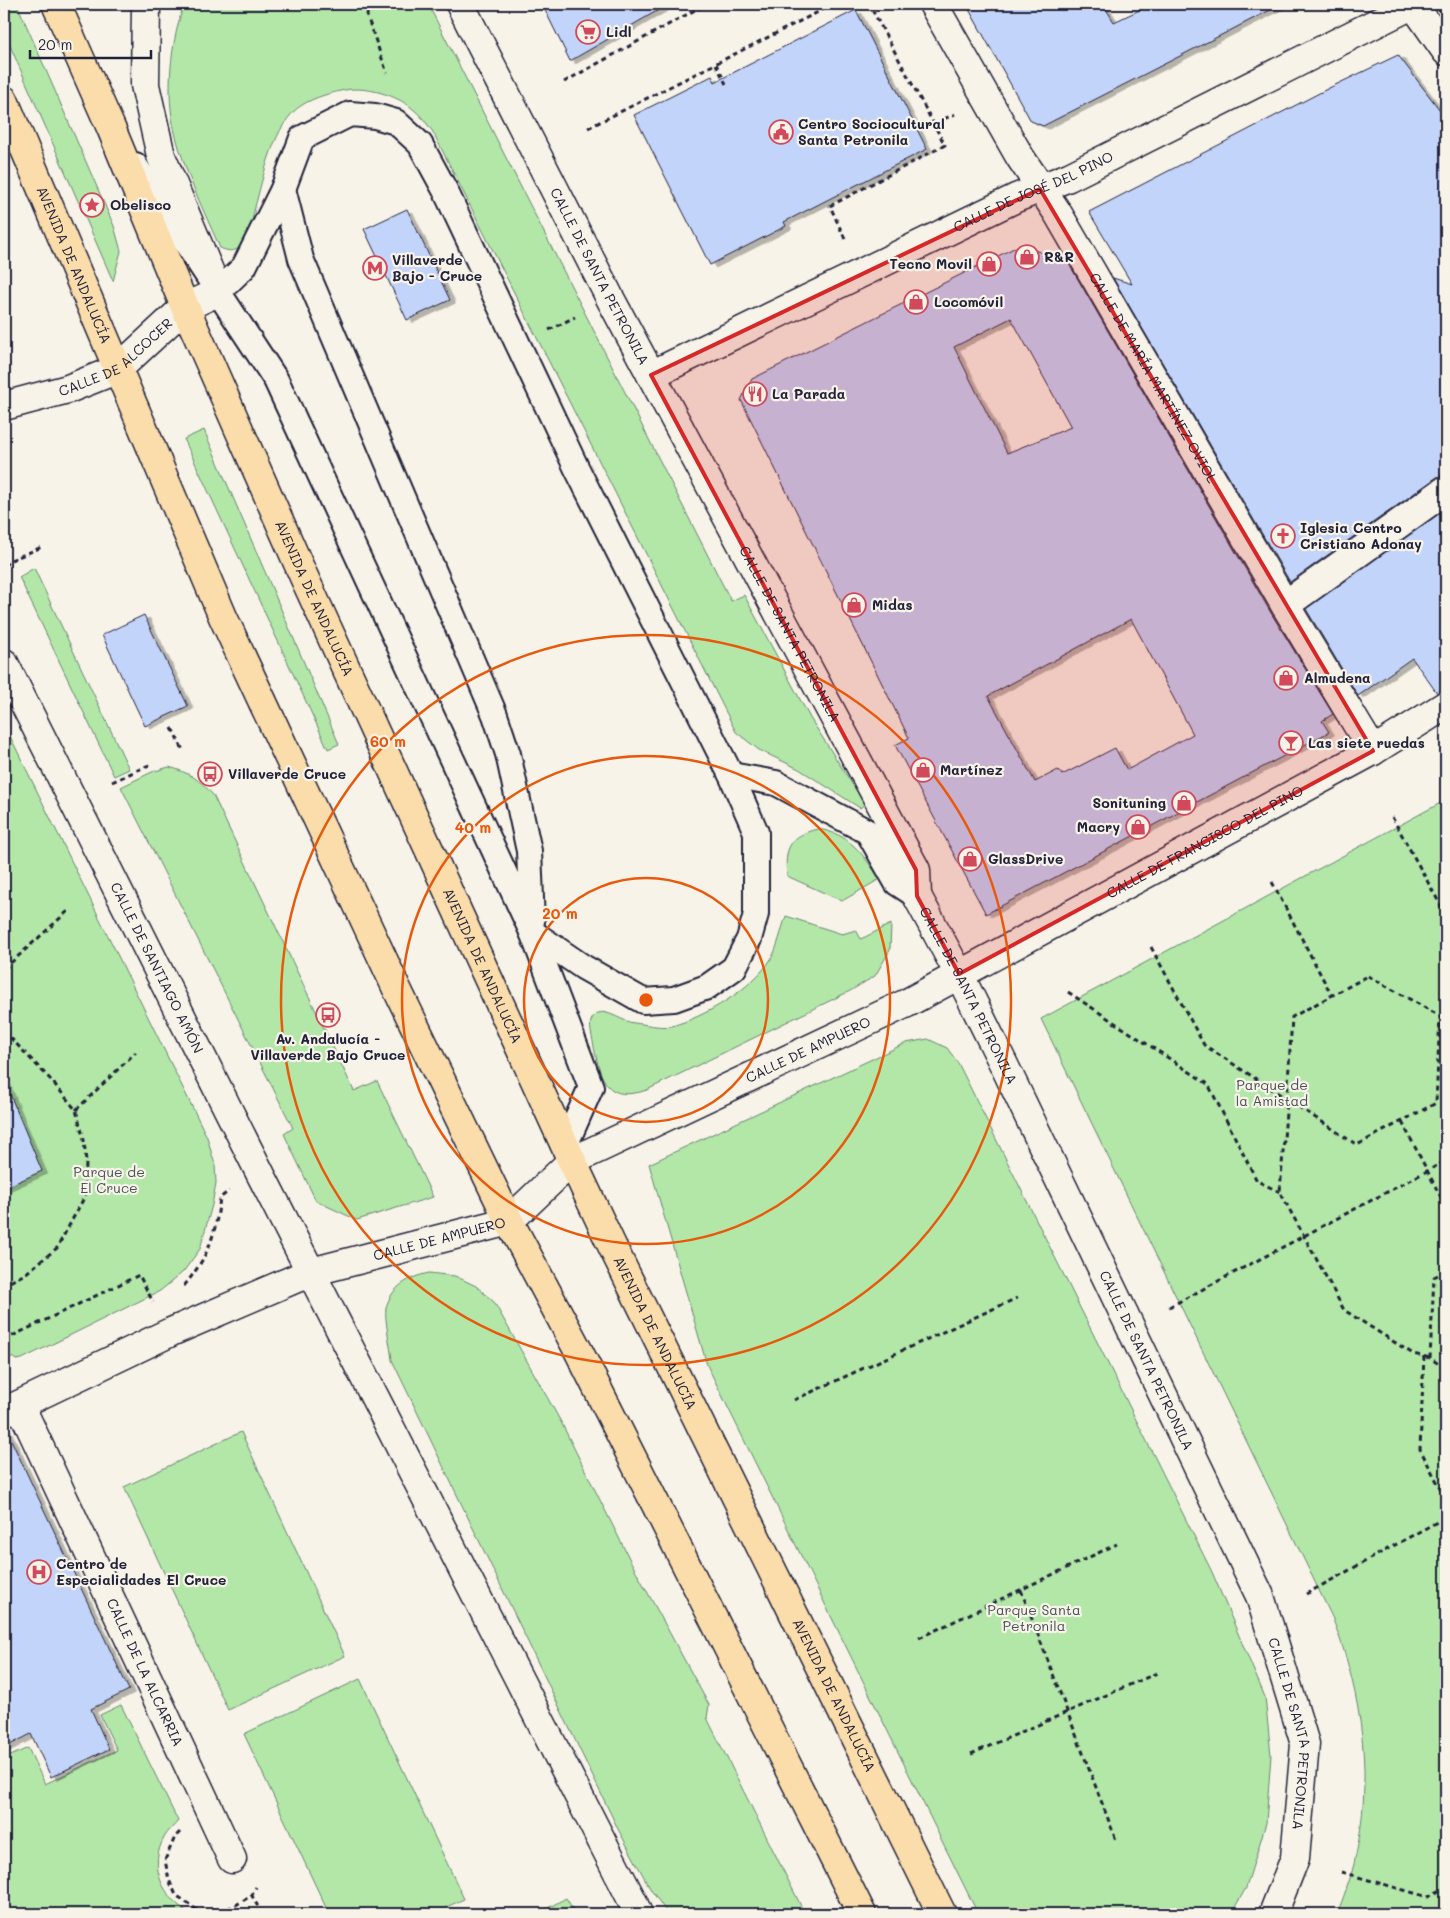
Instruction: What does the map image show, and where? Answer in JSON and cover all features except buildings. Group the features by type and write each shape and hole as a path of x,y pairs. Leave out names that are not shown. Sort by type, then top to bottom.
{"main road":[{"name":"AVENIDA DE ANDALUCÍA","path":"56,4 111,128 185,307 304,577 568,1154 942,1914"},
{"name":"AVENIDA DE ANDALUCÍA","path":"4,100 223,617 396,987 509,1221 579,1352 862,1914"}],"street":[{"path":"146,4 145,85 161,156 218,292"},
{"name":"CALLE DE SANTA PETRONILA","path":"460,4 651,375 916,870 917,896 959,974 1260,1596 1305,1744 1295,1858 1273,1914"},
{"name":"CALLE DE MARÍA MARTÍNEZ OVIOL","path":"933,4 1020,157 1057,212 1285,605 1373,751"},
{"path":"1414,4 1446,51"},
{"name":"CALLE DE JOSÉ DEL PINO","path":"651,375 1016,198 1069,177 1414,4"},
{"name":"CALLE DE ALCOCER","path":"4,406 68,389 118,369 185,307 218,292"},
{"path":"1285,605 1446,490"},
{"name":"CALLE DE SANTIAGO AMÓN","path":"4,664 311,1272 638,1910"},
{"name":"CALLE DE FRANCISCO DEL PINO","path":"959,974 1373,751 1446,705"},
{"name":"CALLE DE AMPUERO","path":"12,1408 171,1332 311,1272 509,1221 568,1154 907,1003 959,974"},
{"name":"CALLE DE LA ALCARRIA","path":"12,1408 232,1858"}],"lane":[{"path":"218,292 244,267 283,190 302,138 350,114 375,116 396,122 420,144 445,190 577,469 731,775 756,832 756,914 749,939 734,968 706,987 674,1000 643,1001 583,967 532,932"},
{"path":"111,128 276,380 532,932 591,1087 568,1154"},
{"path":"283,190 301,259 462,636 503,738 517,792 529,851 532,932"},
{"path":"731,775 776,783 868,832 897,883 917,896"}],"path":[{"path":"368,4 367,16 387,73"},
{"path":"564,82 706,4"},
{"path":"588,128 834,4"},
{"path":"846,239 830,206 945,144 869,4"},
{"path":"716,64 726,84"},
{"path":"944,119 959,112"},
{"path":"545,332 575,317"},
{"path":"4,566 11,560 42,546"},
{"path":"172,728 183,750"},
{"path":"112,782 149,765"},
{"path":"1392,817 1446,915"},
{"path":"1272,882 1332,996"},
{"path":"4,969 68,911"},
{"path":"1151,947 1204,1045 1357,1144 1436,1103 1440,1016"},
{"path":"1446,995 1446,1018 1368,976 1292,1017 1280,1192 1344,1310 1413,1354 1430,1358 1446,1369"},
{"path":"1068,992 1208,1084 1256,1181 1280,1192"},
{"path":"4,1031 51,1080 76,1110 84,1140 86,1162 85,1196 57,1248 25,1274 4,1285"},
{"path":"4,1041 8,1036"},
{"path":"76,1110 136,1052"},
{"path":"1402,1122 1446,1207"},
{"path":"1169,1307 1446,1161"},
{"path":"184,1286 203,1260 216,1230 220,1198 233,1189"},
{"path":"1430,1358 1434,1277 1446,1271"},
{"path":"4,1340 138,1275 153,1302"},
{"path":"794,1400 1017,1298"},
{"path":"1424,1356 1420,1450 1446,1499"},
{"path":"1306,1594 1446,1517"},
{"path":"919,1638 1117,1544"},
{"path":"1021,1590 1116,1840"},
{"path":"971,1754 1157,1672"},
{"path":"1341,1872 1428,1897 1446,1887"}],"highlighted area":[{"path":"1040,189 1373,751 959,974 917,896 916,870 651,375"}],"green space":[{"path":"4,4 17,4 114,226 121,251 113,281 4,32"},
{"path":"184,4 428,4 731,601 744,595 810,718 865,804 860,808 799,769 759,750 736,732 433,132 416,111 390,96 362,89 334,92 302,105 292,113 277,137 266,166 247,237 239,248 228,251 220,248 184,163 172,118 170,101 171,68 179,19"},
{"path":"204,430 339,744 328,749 184,439"},
{"path":"34,568 129,769 114,776 19,577"},
{"name":"Parque de El Cruce","path":"4,724 207,1137 215,1165 216,1183 200,1249 183,1272 160,1291 22,1359 16,1360 12,1357 4,1361"},
{"path":"169,767 194,777 213,795 354,1091 377,1081 433,1197 357,1220 316,1201 284,1134 293,1128 121,787 152,772"},
{"name":"Parque de la Amistad","path":"1446,800 1446,1914 1337,1914 1354,1864 1360,1833 1364,1770 1358,1708 1343,1647 1332,1617 1041,1019"},
{"path":"817,829 828,831 847,840 861,853 880,879 842,901 787,876 786,858 790,845 800,836"},
{"path":"786,916 842,934 856,930 861,939 891,924 890,950 875,976 850,991 647,1090 623,1094 614,1091 608,1086 600,1070 591,1034 591,1021 595,1015 602,1012 630,1022 652,1026 671,1026 712,1009 740,991 763,970 778,944"},
{"name":"Parque Santa Petronila","path":"928,1039 947,1048 958,1063 1212,1572 1265,1697 1271,1755 1266,1823 1246,1888 1231,1914 978,1914 707,1365 649,1164 906,1043"},
{"path":"429,1273 455,1276 476,1286 494,1302 561,1422 631,1562 709,1705 707,1718 805,1914 668,1914 651,1890 619,1831 392,1360 386,1319 388,1301 402,1284 415,1277"},
{"path":"241,1432 345,1656 228,1710 124,1487"},
{"path":"360,1679 464,1899 431,1914 329,1914 244,1734"},
{"path":"121,1705 178,1821 166,1834 160,1848 158,1870 161,1881 173,1899 191,1914 4,1914 4,1759 28,1748 45,1784 117,1750 100,1715"},
{"path":"566,1898 576,1914 537,1914"}],"place":[{"name":"Lidl","path":"588,32"},
{"name":"Centro Sociocultural Santa Petronila","path":"781,132"},
{"name":"Obelisco","path":"92,205"},
{"name":"R&R","path":"1027,257"},
{"name":"Tecno Movil","path":"989,264"},
{"name":"Villaverde Bajo - Cruce","path":"375,268"},
{"name":"Locomóvil","path":"916,302"},
{"name":"La Parada","path":"755,394"},
{"name":"Iglesia Centro Cristiano Adonay","path":"1283,536"},
{"name":"Midas","path":"854,605"},
{"name":"Almudena","path":"1286,678"},
{"name":"Las siete ruedas","path":"1291,743"},
{"name":"Martínez","path":"923,770"},
{"name":"Villaverde Cruce","path":"210,774"},
{"name":"Sonituning","path":"1184,803"},
{"name":"Macry","path":"1138,827"},
{"name":"GlassDrive","path":"970,859"},
{"name":"Av. Andalucía - Villaverde Bajo Cruce","path":"328,1015"},
{"name":"Centro de Especialidades El Cruce","path":"39,1572"}]}
